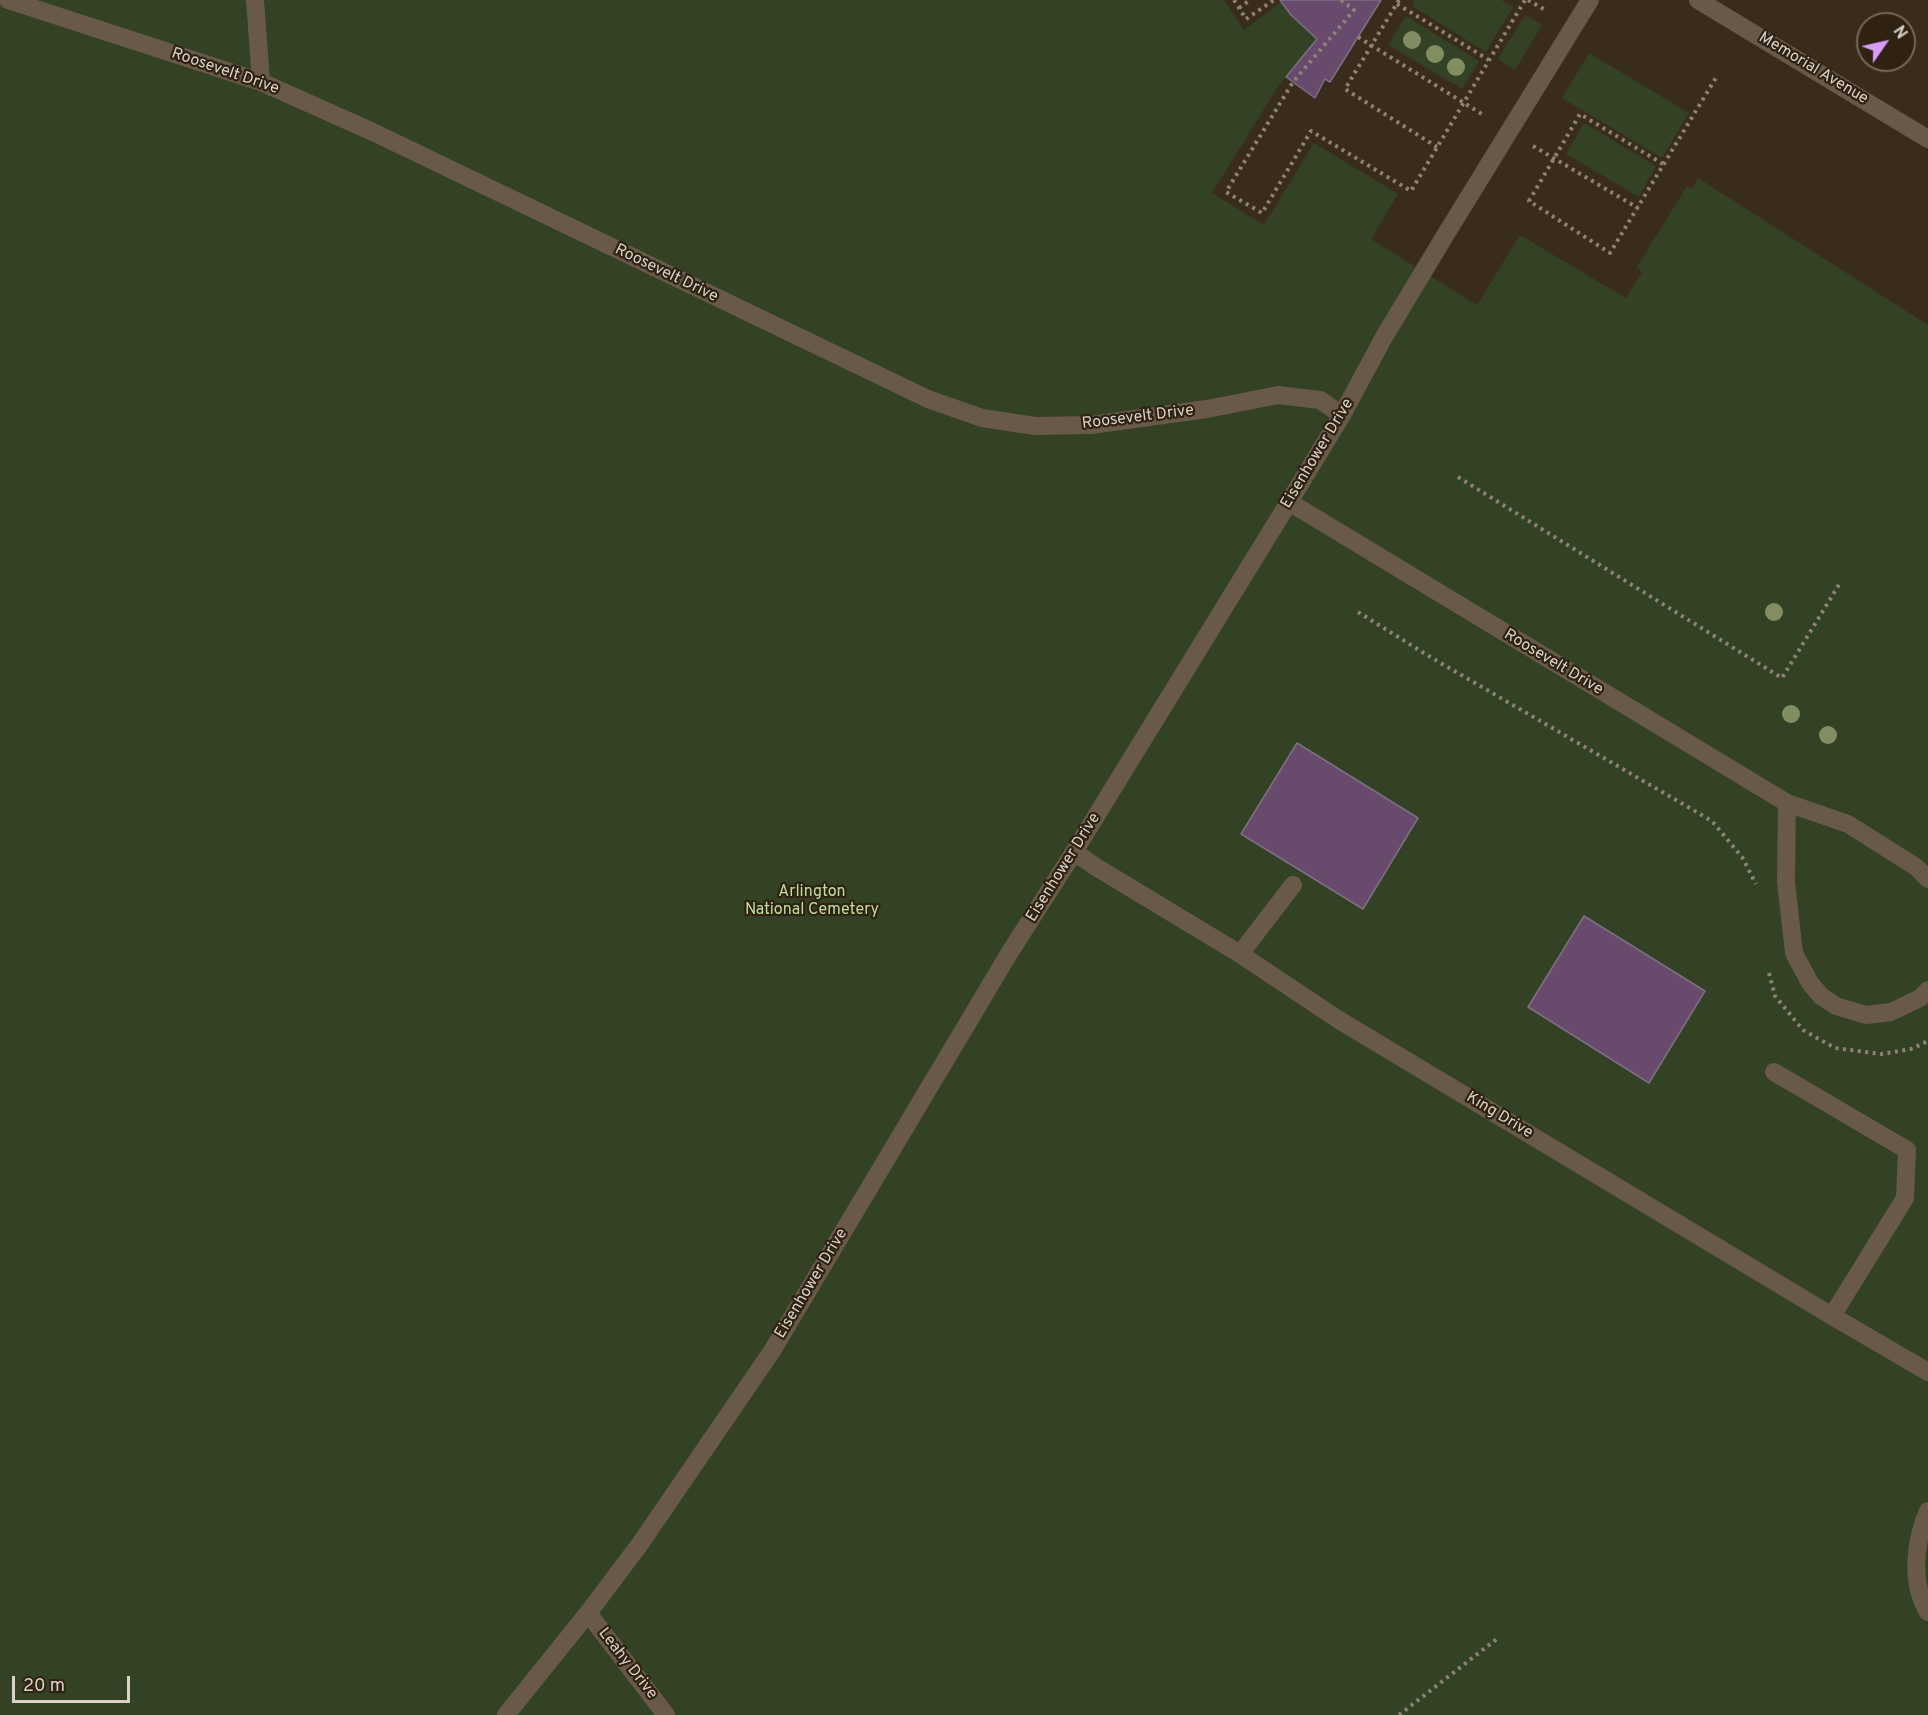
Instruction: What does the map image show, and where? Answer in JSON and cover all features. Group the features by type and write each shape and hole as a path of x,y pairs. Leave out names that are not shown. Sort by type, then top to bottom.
{"street":[{"name":"Roosevelt Drive","path":"8,0 261,82 373,132 918,394 982,418 1035,426 1091,426 1207,409 1278,395 1320,400 1342,415"},
{"path":"255,0 261,82"},
{"name":"Eisenhower Drive","path":"506,1715 588,1614 640,1544 778,1342 1010,952 1289,502 1342,415 1384,337 1590,0"},
{"name":"Memorial Avenue","path":"1698,0 1928,139"},
{"name":"Roosevelt Drive","path":"1289,502 1787,803 1848,824 1917,867 1928,879"},
{"path":"1787,803 1786,882 1794,953 1810,983 1821,996 1836,1006 1866,1015 1891,1012 1920,998 1928,990"},
{"name":"King Drive","path":"1074,852 1240,954 1340,1020 1928,1372"},
{"path":"1240,954 1293,885"},
{"path":"1774,1072 1907,1150 1905,1198 1832,1316"},
{"path":"1928,1510 1918,1538 1916,1573 1924,1606 1928,1612"},
{"name":"Leahy Drive","path":"588,1614 666,1715"}],"path":[{"path":"1234,0 1246,20 1274,0"},
{"path":"1239,8 1250,0"},
{"path":"1341,0 1354,10 1293,82 1226,192 1262,213 1311,131 1411,191 1527,0 1547,11"},
{"path":"1437,147 1345,89 1371,45 1398,2 1489,60"},
{"path":"1358,38 1485,116"},
{"path":"1663,164 1580,114 1529,201 1610,253 1718,76"},
{"path":"1532,146 1638,208"},
{"path":"1458,477 1782,678 1840,583"},
{"path":"1358,612 1427,655 1712,821 1724,834"},
{"path":"1399,1715 1498,1638"}],"green space":[{"name":"Arlington National Cemetery","path":"0,0 1224,0 1244,30 1281,2 1291,15 1317,39 1277,88 1212,193 1264,225 1314,143 1398,194 1371,239 1477,305 1520,235 1626,298 1642,272 1637,267 1687,186 1692,189 1698,178 1928,325 1928,1715 0,1715"},
{"path":"1415,0 1501,0 1513,7 1486,52 1412,6"},
{"path":"1525,15 1542,25 1515,70 1498,59"},
{"path":"1406,16 1479,61 1462,89 1388,45"},
{"path":"1589,53 1689,113 1662,158 1562,98"},
{"path":"1584,123 1656,166 1639,197 1566,154"}],"building":[{"path":"1280,0 1381,0 1330,82 1325,79 1315,98 1286,77 1317,39 1291,15"},
{"path":"1297,743 1418,818 1363,909 1241,834"},
{"path":"1584,916 1705,991 1649,1083 1528,1007"}]}
